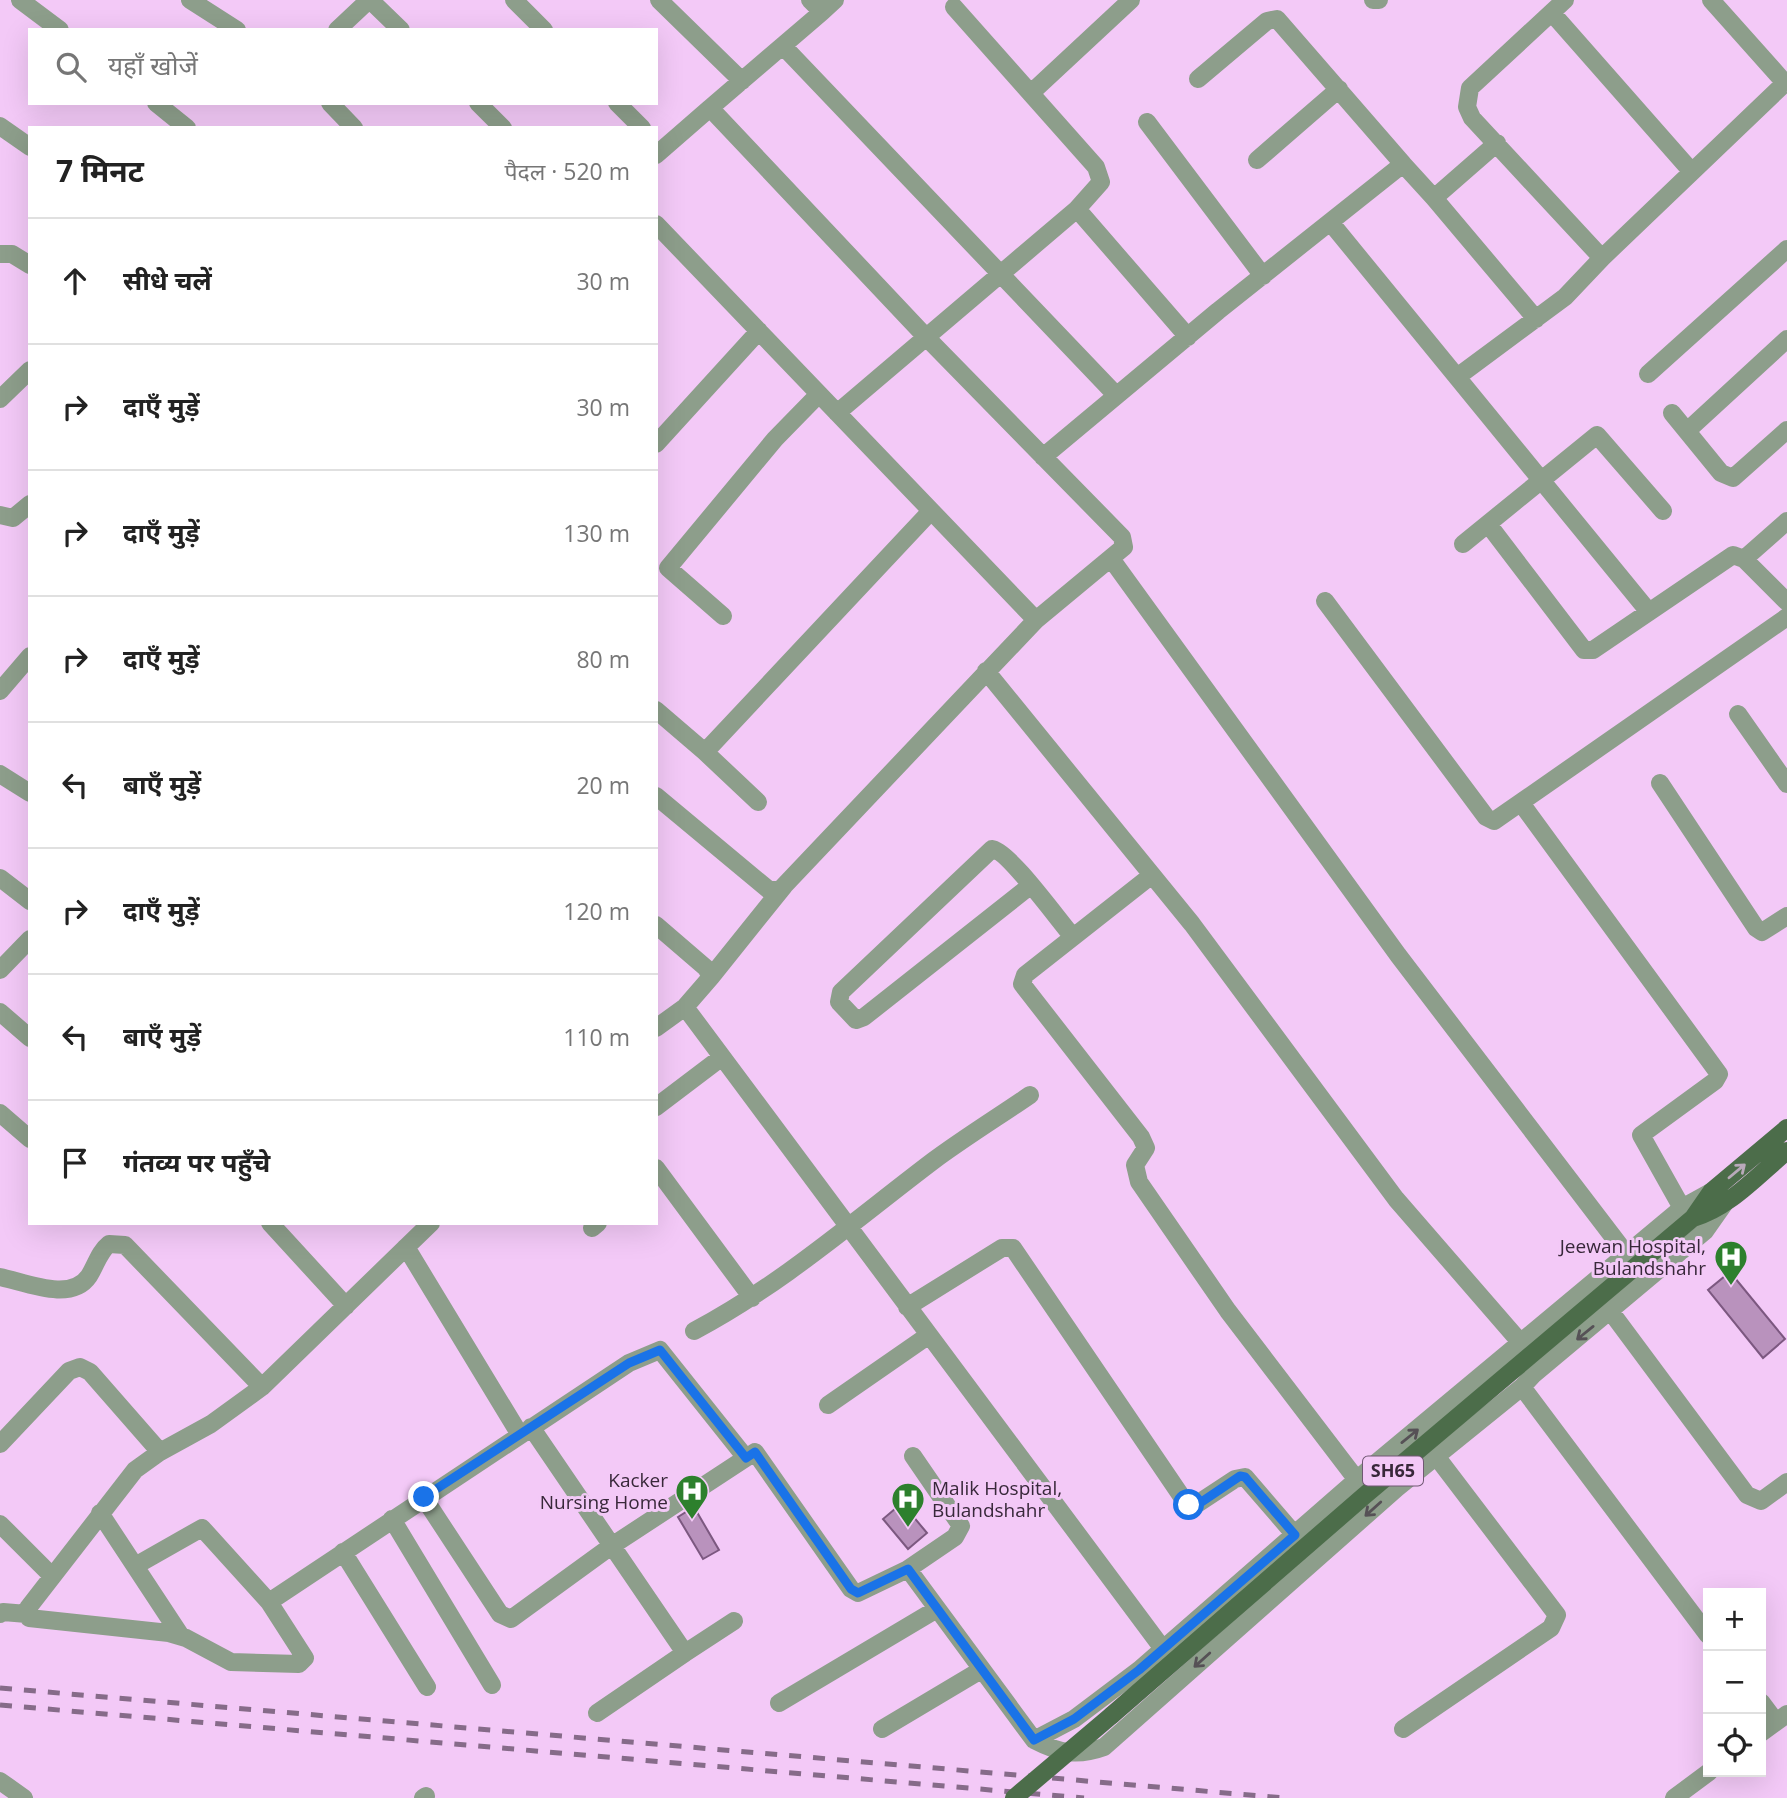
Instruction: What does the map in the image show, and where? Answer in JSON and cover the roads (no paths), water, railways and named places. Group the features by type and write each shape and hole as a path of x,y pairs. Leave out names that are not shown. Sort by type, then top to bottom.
{"main road":[{"name":"SH65","path":"1717,1198 1787,1128"},
{"name":"SH65","path":"1014,1798 1688,1213 1717,1198 1787,1151"}],"street":[{"path":"20,0 57,28"},
{"path":"190,0 234,28"},
{"path":"339,28 369,0 399,28"},
{"path":"514,0 542,28"},
{"path":"659,0 742,81"},
{"path":"1031,93 1131,0"},
{"path":"1373,0 1379,0"},
{"path":"1565,0 1470,88 1466,96 1472,118 1602,258"},
{"path":"1457,377 1565,297 1602,258 1786,82 1712,0"},
{"path":"659,149 783,46 822,4"},
{"path":"837,413 1097,190 1100,176 954,7"},
{"path":"1552,13 1692,172"},
{"path":"1198,79 1273,19 1282,22 1536,319"},
{"path":"783,46 1116,395"},
{"path":"1257,160 1339,89"},
{"path":"158,105 185,126"},
{"path":"332,105 352,126"},
{"path":"480,105 501,126"},
{"path":"619,105 640,126"},
{"path":"658,1027 685,1007 786,884 986,671 1036,620 1112,560 1124,547 1122,537 927,338 710,108"},
{"path":"1147,122 1263,276"},
{"path":"0,126 28,146"},
{"path":"1434,198 1497,144"},
{"path":"1043,457 1403,164"},
{"path":"1077,209 1188,337"},
{"path":"1331,223 1649,612"},
{"path":"658,226 1036,620"},
{"path":"1648,374 1787,249"},
{"path":"4,259 28,265"},
{"path":"658,442 759,331"},
{"path":"1687,431 1787,339"},
{"path":"0,399 28,372"},
{"path":"723,616 668,568 775,439 819,394"},
{"path":"1672,413 1721,473 1733,478 1787,430"},
{"path":"1463,544 1540,480 1594,438 1601,436 1662,511"},
{"path":"0,514 13,518 28,506"},
{"path":"705,752 930,512"},
{"path":"1744,559 1787,521"},
{"path":"1488,524 1584,650 1593,650 1733,555 1744,559 1787,602"},
{"path":"1112,560 1398,956 1627,1255"},
{"path":"1325,601 1486,817 1498,820 1787,617"},
{"path":"0,691 28,658"},
{"path":"986,671 1221,962 1384,1184 1521,1343"},
{"path":"658,712 758,802"},
{"path":"1738,713 1787,784"},
{"path":"0,774 28,792"},
{"path":"1660,783 1756,929 1762,932 1787,916"},
{"path":"658,798 769,890 775,892 786,884"},
{"path":"1034,1740 1074,1719 1163,1649 1357,1480 1521,1343 1627,1255 1688,1213 1640,1135 1715,1081 1720,1074 1521,803"},
{"path":"1030,886 864,1017 856,1020 839,1002 841,992 992,849 1003,853 1073,937"},
{"path":"1153,875 1025,975 1022,984 1141,1137 1146,1148 1135,1165 1139,1182 1228,1311 1357,1480"},
{"path":"0,878 28,899"},
{"path":"658,927 706,968 710,977"},
{"path":"0,970 28,941"},
{"path":"685,1007 846,1228 1163,1649"},
{"path":"0,1012 28,1036"},
{"path":"658,1106 722,1058"},
{"path":"694,1331 751,1298 936,1159 1030,1095"},
{"path":"0,1113 28,1137"},
{"path":"658,1172 751,1298"},
{"path":"908,1569 1034,1740 1058,1752 1084,1754 1104,1747 1436,1456 1522,1387 1534,1374 1705,1231 1717,1198"},
{"path":"272,1225 346,1306"},
{"path":"135,1566 202,1528 269,1602 305,1658 303,1662 231,1662 181,1636 31,1621 27,1614 28,1608 135,1470 160,1452 211,1424 262,1387 426,1225"},
{"path":"0,1277 64,1290 75,1289 88,1278 103,1249 109,1244 125,1245 262,1387"},
{"path":"406,1247 526,1431 685,1653"},
{"path":"907,1307 1002,1248 1013,1248 1184,1500 1194,1506 1235,1479 1245,1477 1295,1535"},
{"path":"1611,1312 1747,1495 1760,1501 1787,1482"},
{"path":"828,1405 929,1335"},
{"path":"269,1602 629,1363 660,1350 746,1458"},
{"path":"0,1444 69,1371 80,1367 90,1372 160,1452"},
{"path":"1522,1387 1703,1627"},
{"path":"424,1497 500,1614 507,1619 610,1547 755,1452 851,1589 858,1593 908,1569 955,1537 961,1526 913,1456"},
{"path":"1403,1729 1551,1628 1557,1615 1436,1456"},
{"path":"100,1513 181,1636"},
{"path":"392,1519 492,1685"},
{"path":"0,1524 52,1576"},
{"path":"343,1552 427,1687"},
{"path":"779,1703 937,1609"},
{"path":"0,1614 27,1614"},
{"path":"597,1713 734,1621"},
{"path":"882,1729 981,1670"},
{"path":"1766,1706 1781,1718 1766,1729"},
{"path":"1674,1798 1703,1776"},
{"path":"0,1781 24,1798"}],"railway":[{"path":"0,1688 1285,1798"},
{"path":"0,1705 1084,1798"}],"place":[{"name":"Jeewan Hospital, Bulandshahr","path":"1731,1287"},
{"name":"Kacker Nursing Home","path":"692,1521"},
{"name":"Malik Hospital, Bulandshahr","path":"908,1529"}]}
